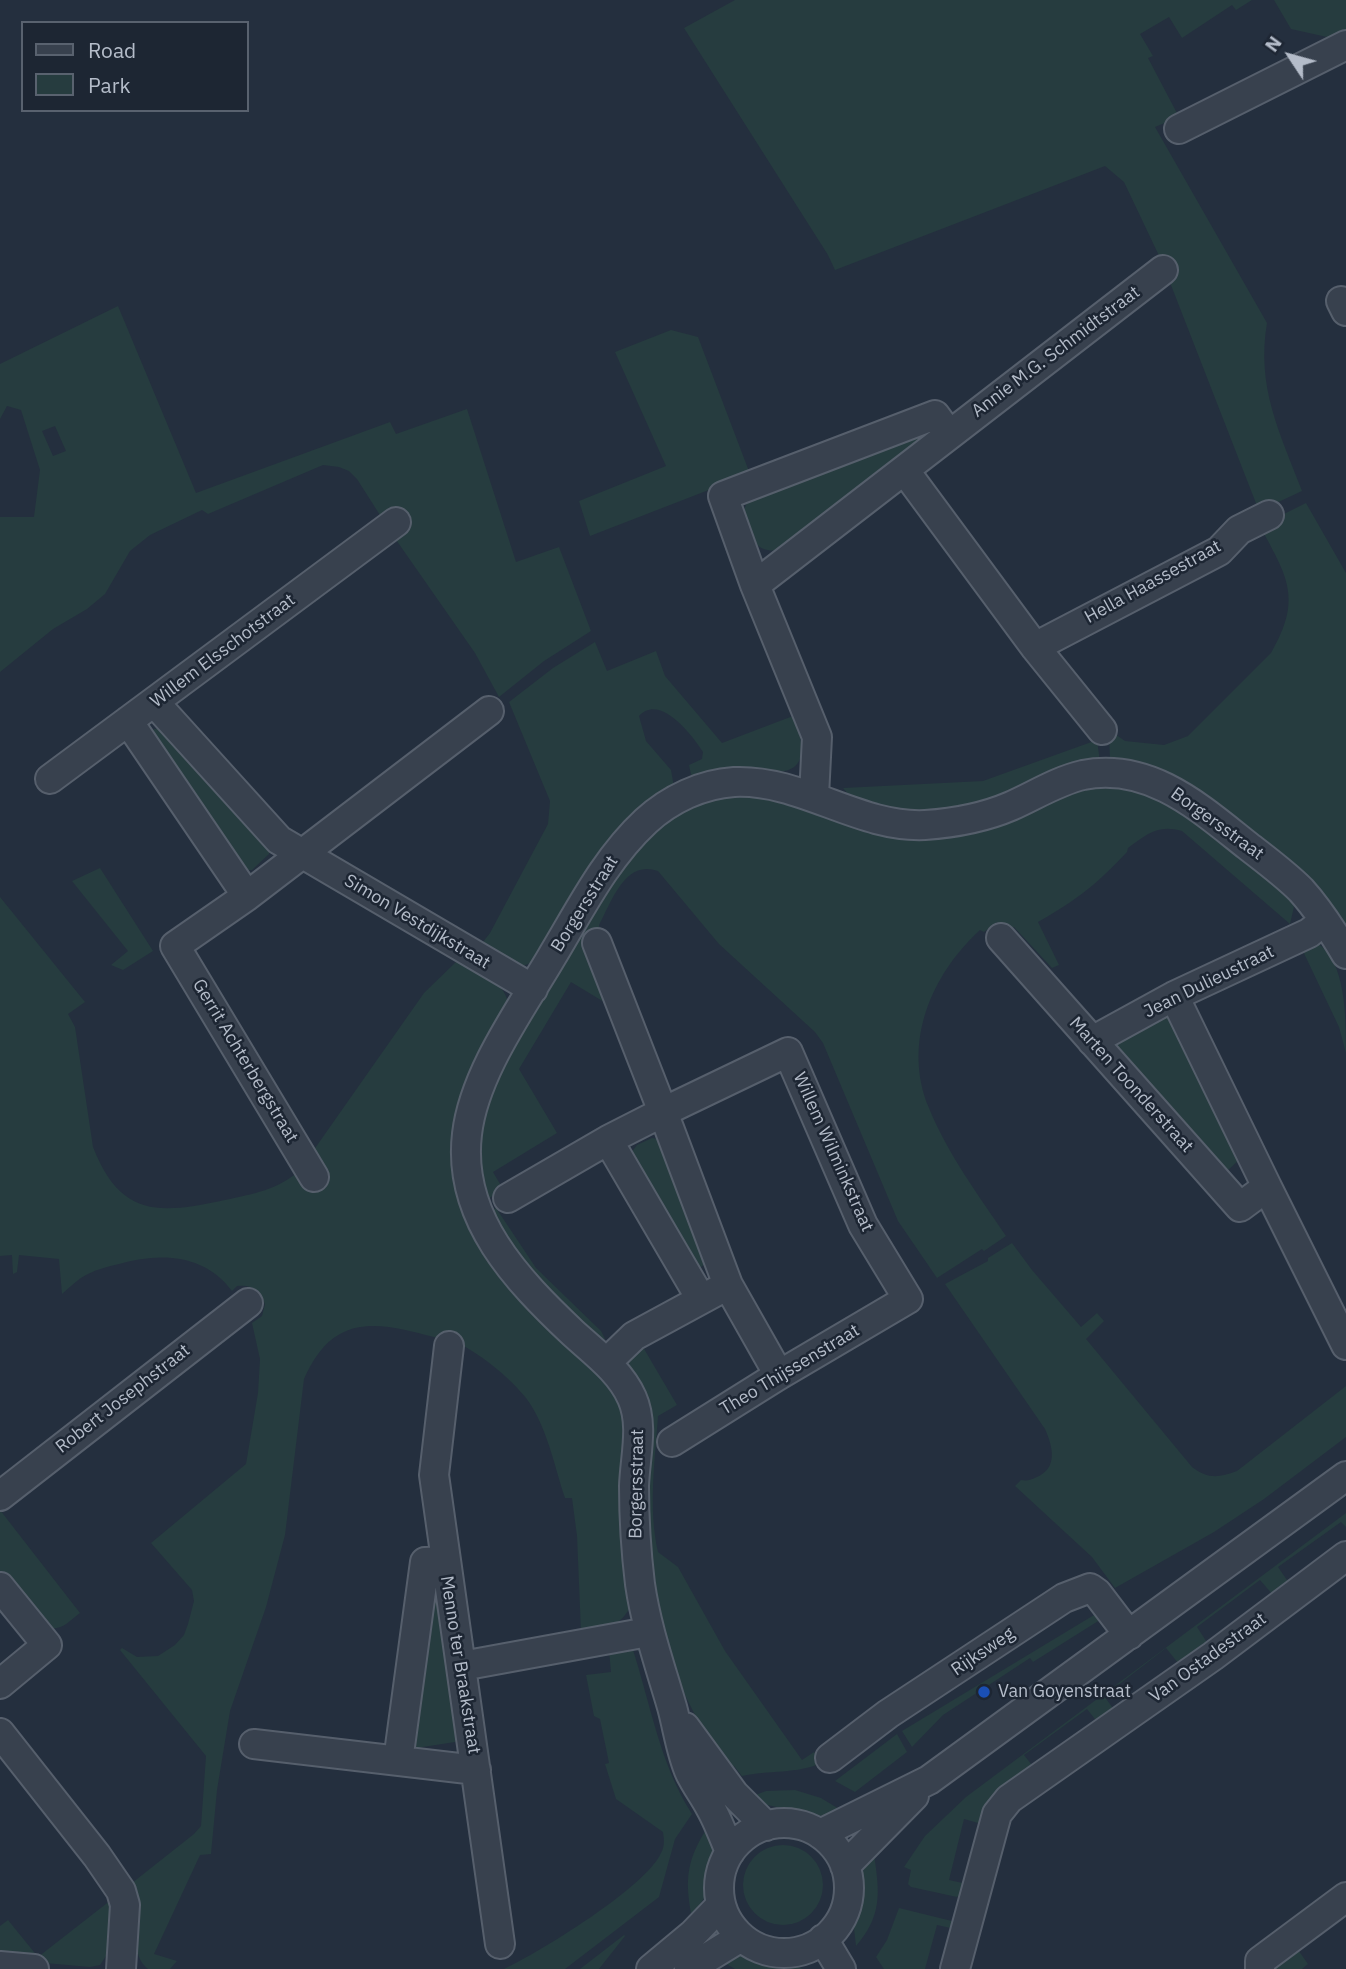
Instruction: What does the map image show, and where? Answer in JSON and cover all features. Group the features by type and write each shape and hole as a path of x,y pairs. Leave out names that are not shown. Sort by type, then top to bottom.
{"street":[{"path":"1179,129 1346,45"},
{"name":"Annie M.G. Schmidtstraat","path":"755,584 1163,270"},
{"path":"814,796 817,737 755,584 723,496 935,415 949,434"},
{"path":"905,471 1035,647 1102,730"},
{"name":"Hella Haassestraat","path":"1035,647 1219,551 1239,530 1269,515"},
{"name":"Willem Elsschotstraat","path":"50,779 396,522"},
{"name":"Simon Vestdijkstraat","path":"154,702 279,840 533,989"},
{"path":"128,721 247,896 489,711"},
{"name":"Borgersstraat","path":"730,1852 712,1810 688,1771 672,1707 648,1632 640,1584 635,1518 635,1470 639,1427 636,1408 629,1392 607,1362 548,1309 512,1270 491,1240 470,1191 466,1154 467,1128 481,1083 604,870 650,817 675,800 704,788 733,782 758,782 783,787 878,819 899,824 923,825 982,817 1083,775 1138,776 1169,788 1202,809 1297,886 1346,954"},
{"name":"Gerrit Achterbergstraat","path":"247,896 175,946 314,1177"},
{"name":"Jean Dulieustraat","path":"1091,1041 1174,996 1309,933 1324,920"},
{"name":"Marten Toonderstraat","path":"1001,938 1240,1207 1267,1187"},
{"path":"597,943 729,1285 779,1375"},
{"path":"1174,996 1346,1345"},
{"name":"Willem Wilminkstraat","path":"508,1198 608,1140 788,1052 863,1225 908,1299"},
{"path":"608,1140 701,1299"},
{"path":"607,1362 634,1336 729,1285"},
{"name":"Theo Thijssenstraat","path":"672,1442 908,1299"},
{"name":"Robert Josephstraat","path":"0,1496 248,1304"},
{"name":"Menno ter Braakstraat","path":"449,1346 434,1475 500,1944"},
{"path":"820,1834 929,1780 1346,1476"},
{"name":"Van Ostadestraat","path":"955,1969 997,1814 1009,1799 1213,1656 1346,1556"},
{"name":"Menno ter Braakstraat","path":"398,1761 425,1562 444,1561"},
{"path":"0,1587 47,1645 0,1684"},
{"name":"Rijksweg","path":"830,1758 888,1714 1064,1598 1090,1588 1097,1593 1129,1635"},
{"path":"462,1666 648,1632"},
{"name":"Borgersstraat","path":"672,1707 733,1794 766,1826"},
{"path":"0,1734 97,1856 121,1891 125,1914 121,1969"},
{"name":"Menno ter Braakstraat","path":"254,1744 476,1770"},
{"path":"845,1866 929,1780"},
{"path":"794,1824 820,1834 835,1848 848,1877 847,1900 839,1922 823,1939 804,1950 782,1953 760,1949 741,1937 725,1917 721,1905 719,1887 722,1869 730,1852 746,1835 766,1826 794,1824"},
{"path":"1260,1969 1260,1961 1346,1897"},
{"path":"651,1969 693,1934 721,1905"},
{"path":"690,1969 741,1937"},
{"path":"823,1939 841,1969"},
{"path":"0,1966 34,1969"}],"green space":[{"path":"735,0 1252,0 1236,10 1232,5 1182,38 1169,17 1140,34 1153,56 1148,58 1179,117 1155,127 1267,323 1264,346 1267,389 1278,429 1302,491 1259,511 1162,262 1124,182 1105,166 835,270 684,28"},
{"path":"1274,0 1346,0 1346,35 1336,39 1291,29"},
{"path":"118,306 196,493 390,422 396,434 467,409 516,562 559,547 591,631 544,661 499,697 475,653 357,479 349,471 323,465 208,514 202,510 150,535 130,551 105,594 87,609 53,629 0,672 0,517 34,517 40,470 21,410 7,406 0,419 0,364","holes":["55,426 66,451 53,456 42,431"]},
{"path":"671,330 698,337 750,474 590,536 579,501 666,466 615,352"},
{"path":"922,432 922,444 779,550 767,550 755,542 744,510 761,488"},
{"path":"1306,503 1346,573 1346,930 1110,761 1109,730 1125,741 1164,745 1188,736 1271,653 1287,617 1288,588 1278,560 1260,526"},
{"path":"595,642 607,671 656,651 665,676 722,743 793,716 802,750 797,765 790,770 744,771 692,779 689,765 702,759 703,752 691,736 666,713 647,710 639,716 646,741 671,770 674,787 639,811 609,841 536,961 520,967 479,947 490,933 548,824 550,801 509,702 553,668"},
{"path":"154,729 160,729 269,846 269,854 252,870 245,870 151,735"},
{"path":"1097,740 1100,762 1022,791 968,807 940,811 885,808 857,800 843,788 983,781"},
{"path":"1096,786 1142,787 1198,820 1291,898 1294,907 1290,924 1182,831 1166,829 1147,835 1128,848 1086,891 1038,922 1059,965 1052,968 1014,927 1002,927 997,922 984,932 980,930 963,948 935,989 920,1035 919,1059 921,1084 936,1125 964,1174 1006,1236 984,1251 982,1249 937,1278 898,1221 823,1043 815,1032 719,944 658,871 647,869 628,876 621,884 599,925 614,1008 571,982 519,1069 557,1133 493,1172 503,1189 485,1201 477,1137 491,1091 543,995 612,878 651,830 702,799 762,793 860,827"},
{"path":"100,868 153,951 123,970 111,965 128,951 72,881"},
{"path":"0,897 85,1002 68,1014 75,1027 93,1147 104,1170 116,1187 130,1199 162,1208 202,1205 245,1196 282,1183 291,1177 299,1171 424,993 458,960 496,982 509,1005 456,1176 610,1388 621,1408 625,1423 629,1609 615,1624 603,1629 581,1632 577,1536 572,1498 565,1498 539,1421 520,1390 487,1361 460,1344 411,1331 375,1326 351,1329 323,1347 304,1379 285,1535 266,1607 230,1711 217,1790 211,1854 200,1855 154,1954 177,1961 170,1969 148,1969 139,1957 139,1907 132,1883 201,1826 206,1756 120,1650 122,1648 137,1657 158,1656 175,1645 184,1635 194,1601 192,1590 151,1543 246,1464 258,1393 260,1359 252,1323 262,1316 265,1304 251,1287 237,1286 232,1291 209,1269 181,1259 150,1258 104,1268 81,1278 62,1294 59,1259 19,1255 17,1272 13,1274 12,1255 0,1256"},
{"path":"1317,943 1327,951 1339,976 1346,1023 1346,1053 1339,1027 1301,947"},
{"path":"1171,1014 1240,1159 1226,1172 1115,1052 1117,1041"},
{"path":"652,1138 659,1139 706,1263 701,1267 696,1265 631,1153 637,1145"},
{"path":"496,1208 536,1268 601,1331 605,1339 593,1336 540,1284 489,1212"},
{"path":"1012,1243 1081,1327 1097,1313 1104,1321 1086,1339 1192,1467 1203,1474 1213,1476 1237,1471 1346,1386 1346,1437 1264,1499 1214,1532 1115,1588 1092,1557 1015,1486 1021,1480 1035,1478 1048,1468 1052,1450 1048,1436 945,1284 988,1261 988,1258"},
{"path":"640,1342 677,1405 658,1416 653,1519 658,1552 678,1567 725,1651 802,1760 814,1752 821,1763 803,1769 742,1776 734,1766 728,1770 685,1695 656,1607 633,1372 629,1364 632,1353"},
{"path":"0,1510 80,1613 64,1625 56,1628 45,1627 0,1571"},
{"path":"1346,1513 1346,1527 1341,1522 1278,1567 1289,1583 1273,1595 1260,1580 1197,1627 1210,1647 1182,1668 1166,1648 1104,1696 1115,1711 1098,1723 1087,1709 1024,1755 1035,1769 985,1825 964,1819 949,1880 967,1884 966,1892 957,1897 911,1887 908,1884 911,1870 904,1867 925,1836 966,1797"},
{"path":"432,1594 440,1596 459,1738 455,1742 416,1748 413,1746"},
{"path":"1099,1612 1103,1618 1033,1662 1030,1658 943,1715 912,1747 902,1731"},
{"path":"609,1650 633,1650 664,1755 692,1814 675,1839 659,1897 565,1969 504,1969 566,1934 614,1900 651,1867 662,1850 663,1832 616,1799 605,1764 609,1763 600,1719 594,1716 586,1675 611,1672"},
{"path":"897,1734 907,1752 855,1792 835,1781"},
{"path":"795,1790 821,1798 844,1812 818,1816 763,1804 750,1797 766,1791"},
{"path":"709,1825 714,1850 707,1873 704,1898 692,1918 688,1891 689,1869 696,1848"},
{"path":"783,1845 798,1848 811,1857 820,1870 823,1885 820,1900 811,1913 798,1922 783,1925 768,1922 755,1913 746,1900 743,1885 746,1870 755,1857 768,1848"},
{"path":"874,1855 877,1904 871,1924 856,1946 853,1919 863,1871"},
{"path":"111,1900 108,1953 100,1965 90,1967 0,1959 0,1926 8,1920 38,1957"},
{"path":"899,1908 956,1922 955,1929 937,1925 925,1969 884,1969 876,1957 887,1940"},
{"path":"624,1935 599,1969 580,1969"},
{"path":"1296,1947 1308,1964 1302,1969 1275,1969 1278,1962"},
{"path":"739,1956 782,1961 803,1969 735,1969 723,1962"}],"place":[{"name":"Van Goyenstraat","path":"984,1692"}]}
